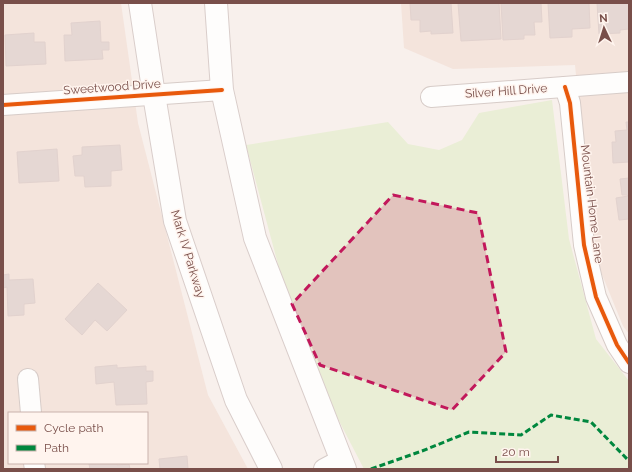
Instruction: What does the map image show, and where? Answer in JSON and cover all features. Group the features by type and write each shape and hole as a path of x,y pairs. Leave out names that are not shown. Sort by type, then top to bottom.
{"main road":[{"name":"Mark IV Parkway","path":"140,3 175,221 236,400 271,469"},
{"path":"216,3 222,90 254,238 337,466"}],"street":[{"name":"Silver Hill Drive","path":"431,96 629,82"},
{"name":"Mountain Home Lane","path":"565,87 570,103 584,245 596,297 617,346 629,363"},
{"name":"Sweetwood Drive","path":"3,105 222,90"},
{"path":"28,379 31,412"}],"highlighted area":[{"path":"393,195 478,213 506,352 452,410 320,365 292,304"}],"shaded area":[{"path":"3,3 121,3 138,123 208,395 248,469 3,469"},
{"path":"401,3 629,3 629,334 623,326 594,255 575,65 453,69 404,48"}],"green space":[{"path":"552,100 569,239 596,339 629,381 629,469 364,469 337,417 279,268 246,145 388,122 408,144 439,150 462,140 479,113"}],"building":[{"path":"410,3 451,3 453,33 431,34 431,31 420,32 420,20 411,20"},
{"path":"458,3 499,3 501,39 461,41"},
{"path":"501,3 541,3 542,22 534,22 535,35 524,35 524,39 503,40"},
{"path":"548,3 589,3 590,28 572,29 572,37 550,38"},
{"path":"597,3 629,3 629,29 620,30 620,33 599,34"},
{"path":"100,21 101,42 109,42 109,50 102,50 103,59 65,61 64,35 72,35 71,23"},
{"path":"34,33 34,42 45,42 46,64 6,66 5,35"},
{"path":"626,122 629,122 629,162 613,163 612,142 616,142 615,131 627,130"},
{"path":"120,145 122,170 111,171 111,186 85,187 84,176 75,176 73,156 82,155 82,147"},
{"path":"57,149 59,181 19,183 17,152"},
{"path":"629,178 629,219 619,220 616,198 628,196 622,195 620,179"},
{"path":"9,274 9,280 33,279 35,303 24,304 24,315 8,316 7,287 3,288 3,275"},
{"path":"98,283 127,310 107,331 95,320 82,335 65,319"},
{"path":"117,365 117,368 146,366 146,371 153,371 153,381 146,382 147,404 116,405 114,382 96,384 95,367"},
{"path":"187,456 188,469 160,469 159,459"},
{"path":"89,464 129,464 130,469 90,469"}],"marked path":[{"path":"371,469 469,432 521,435 551,415 591,422 629,461"}],"cycle path":[{"path":"565,87 570,103 584,245 596,297 617,345 629,363"},
{"path":"3,105 222,90"}]}
